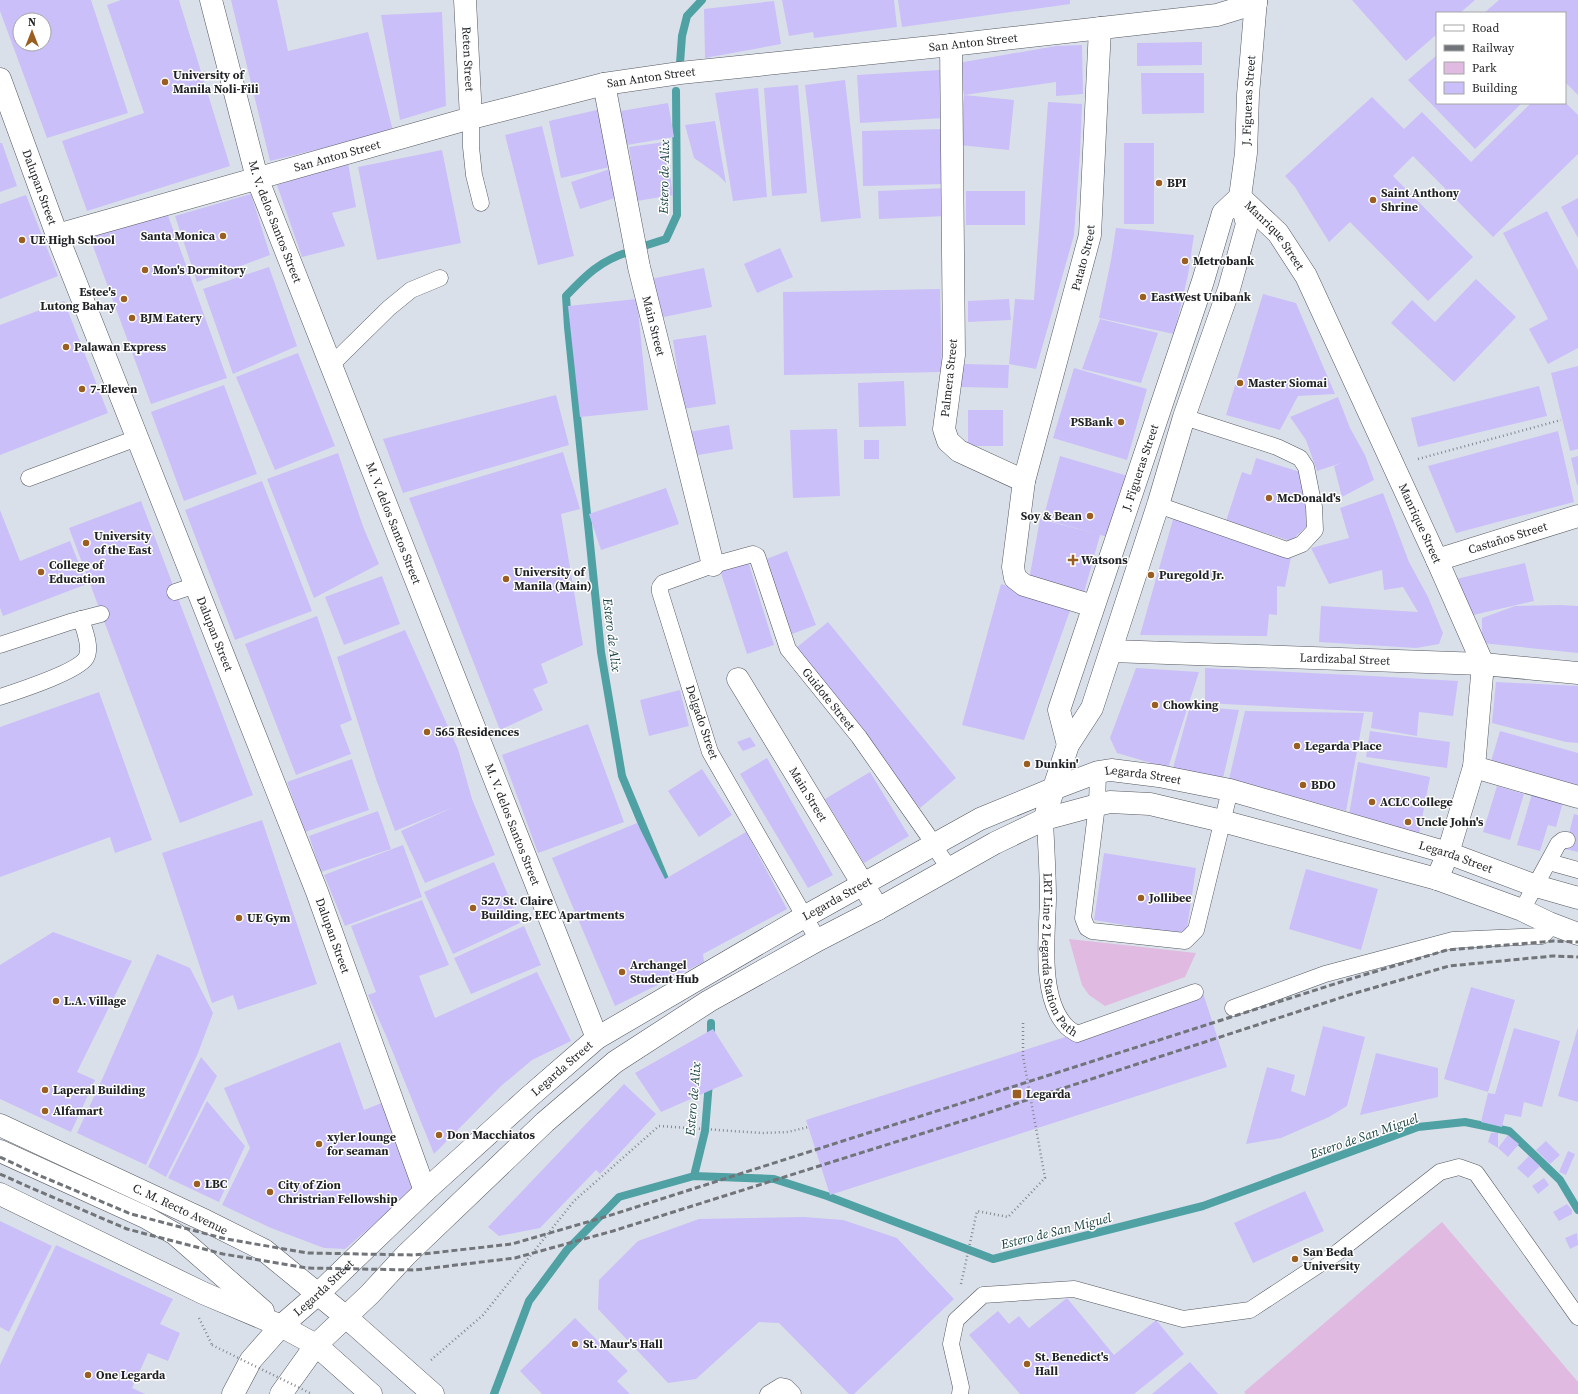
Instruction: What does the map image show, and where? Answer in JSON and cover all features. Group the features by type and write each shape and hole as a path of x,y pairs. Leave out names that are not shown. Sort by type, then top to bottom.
{"street":[{"name":"M. V. delos Santos Street","path":"211,0 257,178 597,1038"},
{"name":"Reten Street","path":"465,0 471,118"},
{"name":"San Anton Street","path":"57,235 471,118 604,84 680,73 951,46 1217,15 1258,1"},
{"name":"J. Figueras Street","path":"1045,820 1053,789 1068,745 1092,708 1158,505 1184,417 1229,289 1245,231 1246,224 1240,197 1247,131 1248,95 1258,1"},
{"name":"Patato Street","path":"1024,481 1090,235 1100,28"},
{"name":"Palmera Street","path":"951,46 954,355 944,429 948,441 959,451 1024,481"},
{"name":"Dalupan Street","path":"0,79 57,235 137,438 186,588 317,892 425,1191"},
{"name":"Main Street","path":"604,84 639,267 713,565"},
{"name":"J. Figueras Street","path":"1068,745 1059,710 1203,281 1222,213 1240,197"},
{"name":"Manrique Street","path":"1240,197 1278,233 1306,276 1437,560 1483,664 1474,767 1448,853 1437,879"},
{"path":"1024,481 1013,567 1015,578 1024,585 1093,606"},
{"path":"1130,497 1158,505"},
{"name":"Castaños Street","path":"1437,560 1578,516"},
{"name":"Lardizabal Street","path":"1110,651 1483,664 1578,673"},
{"name":"Main Street","path":"738,679 878,909"},
{"path":"1474,767 1578,797"},
{"name":"Legarda Street","path":"233,1394 251,1360 280,1326 318,1294 425,1191 529,1096 597,1038 804,918 980,820 1053,789 1098,772 1111,770 1159,776 1230,790 1448,853 1536,886 1578,898"},
{"path":"281,1394 316,1345 370,1294 406,1255 545,1122 615,1062 710,1001 818,940 878,909 995,843 1045,820 1110,802 1150,804 1222,821 1437,879 1522,910 1578,934"},
{"name":"C. M. Recto Avenue","path":"0,1125 206,1221 264,1250 346,1317 433,1394"},
{"name":"C. M. Recto Avenue","path":"0,1151 145,1217 175,1234 280,1326"},
{"name":"C. M. Recto Avenue","path":"0,1194 203,1293 280,1326 316,1345 372,1394"}],"lane":[{"path":"471,118 471,147 474,175 482,203"},
{"path":"331,365 389,308 411,290 440,278"},
{"path":"1158,505 1287,550 1302,544 1314,530 1314,507 1306,467 1300,458 1278,447 1184,417"},
{"path":"29,478 137,438"},
{"name":"Guidote Street","path":"713,565 753,554 756,556 788,649 858,737 927,834 949,868"},
{"name":"Delgado Street","path":"713,565 663,583 660,587 660,592 710,752 818,940"},
{"path":"0,645 101,614"},
{"path":"0,697 45,681 79,666 87,657 88,647 81,619"},
{"path":"1098,772 1097,805 1084,918 1086,928 1092,931 1185,941 1190,937 1196,930 1230,790"},
{"name":"LRT Line 2 Legarda Station Path","path":"1045,820 1048,899 1045,950 1048,982 1056,1011 1067,1027 1077,1034 1195,992"},
{"path":"1522,910 1558,844 1562,840 1567,840"},
{"path":"1549,862 1578,870"},
{"path":"1233,1008 1325,974 1453,940 1542,936 1548,930 1550,923"},
{"path":"960,1394 961,1387 950,1344 956,1320 983,1295 1074,1289 1183,1319 1250,1310 1338,1252 1440,1172 1459,1167 1476,1173 1578,1317"},
{"path":"768,1394 781,1386 786,1387 793,1394"}],"path":[{"path":"1392,465 1561,420"},
{"path":"961,1284 977,1211 1008,1217 1045,1178 1023,1056 1023,1021"},
{"path":"413,1375 483,1315 574,1201 659,1126 762,1133 788,1132 808,1127"},
{"path":"212,1345 312,1394"}],"green space":[{"path":"1069,939 1196,953 1185,977 1105,1006 1089,995 1082,985"},
{"path":"1442,1222 1578,1382 1578,1394 1246,1394 1244,1392"}],"building":[{"path":"0,0 91,0 128,113 47,138 15,52 52,52 52,12 12,12 12,43 0,11"},
{"name":"University of Manila Noli-Fili","path":"121,0 179,0 230,166 87,211 62,141 144,113 107,5"},
{"path":"231,0 277,0 288,51 368,32 393,131 270,161"},
{"path":"782,0 894,0 897,27 814,38 813,32 789,36"},
{"path":"898,0 1070,0 1070,4 902,27"},
{"path":"1352,0 1475,0 1461,12 1436,12 1436,35 1406,61"},
{"path":"1499,0 1578,0 1578,95 1566,83 1566,12 1485,12"},
{"path":"774,1 781,44 705,58 704,9"},
{"path":"442,12 446,106 400,120 381,15"},
{"path":"1202,42 1202,65 1137,66 1137,43"},
{"path":"1082,45 1083,94 1056,96 1056,82 964,95 958,63 1056,46"},
{"path":"1436,56 1436,104 1521,104 1475,149 1408,80"},
{"path":"940,70 944,118 860,123 857,75"},
{"path":"1141,73 1204,73 1204,113 1142,114"},
{"path":"845,80 861,218 821,222 805,85"},
{"path":"798,85 807,193 772,196 764,88"},
{"path":"758,88 767,197 733,201 715,93"},
{"path":"964,95 1014,100 1009,150 959,145"},
{"path":"1372,97 1404,129 1422,112 1471,162 1530,104 1566,103 1578,115 1578,154 1493,237 1413,156 1393,176 1473,257 1428,301 1350,222 1329,242 1295,187 1285,176"},
{"path":"1048,102 1082,104 1080,152 1074,235 1036,369 1009,364 1015,299 1034,300"},
{"path":"668,103 674,137 621,146 615,112"},
{"path":"601,109 614,166 561,178 549,121"},
{"path":"715,121 726,183 718,175 694,158 685,125"},
{"path":"542,126 574,256 538,265 505,135"},
{"path":"945,129 946,184 863,186 862,131"},
{"path":"665,142 673,195 637,201 629,147"},
{"path":"0,143 2,143 17,186 0,192"},
{"path":"1124,143 1154,143 1154,224 1124,224"},
{"path":"442,150 461,243 377,260 358,167"},
{"path":"348,163 356,207 332,213 345,246 302,257 277,185"},
{"path":"610,169 618,197 580,209 571,182"},
{"path":"946,188 947,216 879,219 878,191"},
{"path":"966,191 1025,191 1025,225 966,225"},
{"name":"Santa Monica","path":"251,194 270,255 197,282 175,216"},
{"name":"UE High School","path":"26,195 58,276 0,299 0,204"},
{"path":"1578,198 1578,238 1561,207"},
{"path":"166,210 227,378 151,404 90,238"},
{"path":"1547,211 1578,270 1578,348 1548,364 1529,329 1548,319 1503,233"},
{"name":"EastWest Unibank","path":"1116,228 1194,235 1188,275 1174,334 1099,318"},
{"path":"780,248 793,277 757,293 744,264"},
{"path":"269,267 297,346 233,374 203,289"},
{"path":"704,268 712,307 659,318 651,279"},
{"path":"1476,279 1516,317 1454,382 1391,323 1412,300 1435,322"},
{"path":"940,289 942,372 784,375 783,292"},
{"path":"1263,294 1296,303 1335,394 1298,396 1280,430 1226,415"},
{"path":"637,299 648,410 580,417 568,306"},
{"path":"1009,299 1011,320 968,322 968,301"},
{"path":"64,301 108,413 0,455 0,325"},
{"path":"1100,319 1158,333 1141,383 1082,369"},
{"path":"706,335 716,404 683,409 673,340"},
{"path":"298,353 335,446 275,470 236,377"},
{"path":"961,364 1009,365 1008,388 961,387"},
{"path":"1578,366 1578,449 1570,451 1551,373"},
{"path":"1074,368 1147,389 1127,460 1053,438"},
{"path":"904,381 906,426 859,427 858,383"},
{"path":"224,385 257,474 184,501 151,412"},
{"path":"1539,386 1547,416 1418,447 1411,418"},
{"path":"556,395 569,445 403,493 383,439"},
{"path":"1338,397 1350,428 1365,455 1374,480 1342,497 1334,466 1344,462 1317,471 1306,440 1290,417"},
{"path":"968,410 1003,410 1003,446 968,446"},
{"path":"729,425 733,449 687,457 683,433"},
{"path":"837,429 840,496 793,498 790,430"},
{"path":"1558,431 1574,502 1456,533 1428,466"},
{"path":"864,440 879,440 879,459 864,459"},
{"name":"University of Manila (Main)","path":"563,452 580,509 561,514 583,645 541,664 548,683 533,689 543,710 500,730 409,498"},
{"path":"338,453 364,529 379,564 314,598 267,479"},
{"path":"1060,456 1128,476 1108,537 1100,535 1083,596 1029,580 1040,519 1097,534 1043,519"},
{"path":"1578,456 1578,485 1577,485 1571,458"},
{"name":"McDonald's","path":"1256,458 1300,472 1308,525 1291,541 1226,521 1242,472 1251,475"},
{"path":"262,481 312,611 235,640 185,510"},
{"path":"666,488 679,524 601,550 589,514"},
{"path":"1383,493 1409,562 1428,597 1443,633 1439,644 1416,648 1319,642 1321,606 1418,612 1403,587 1384,590 1382,570 1329,584 1311,548 1349,538 1340,508"},
{"path":"141,501 253,795 180,823 69,528"},
{"name":"College of Education","path":"0,510 20,561 70,541 87,584 3,616 0,608"},
{"path":"1174,516 1291,557 1285,587 1277,586 1277,615 1269,614 1267,636 1140,635"},
{"path":"787,551 816,625 792,634 764,560"},
{"path":"748,561 774,645 747,654 720,570"},
{"path":"1525,563 1534,601 1465,617 1456,579"},
{"path":"382,576 400,624 344,645 325,597"},
{"path":"1001,584 1072,605 1024,740 962,725"},
{"path":"1515,606 1578,606 1578,653 1482,643 1482,618"},
{"path":"317,616 352,720 340,725 351,754 296,775 245,644"},
{"path":"828,622 956,778 920,808 796,648"},
{"path":"405,630 458,749 472,799 495,855 425,883 401,831 454,807 395,831 376,779 337,657"},
{"name":"Chowking","path":"1136,668 1199,672 1168,768 1117,753 1110,738"},
{"path":"1205,668 1458,681 1453,716 1419,712 1417,736 1371,728 1373,712 1205,703"},
{"path":"1496,682 1578,686 1578,743 1566,742 1492,723"},
{"path":"680,690 689,726 649,736 640,700"},
{"path":"99,692 152,840 115,853 110,837 0,877 0,727"},
{"path":"1190,706 1239,710 1223,778 1173,768"},
{"name":"Legarda Place","path":"1245,711 1364,713 1346,811 1229,779"},
{"path":"588,724 624,822 538,853 502,755"},
{"path":"1370,731 1450,742 1447,768 1366,757"},
{"path":"1500,731 1578,753 1578,793 1489,768"},
{"path":"750,737 756,746 743,751 737,742"},
{"path":"767,758 833,875 808,888 740,774"},
{"path":"352,759 369,810 305,832 287,782"},
{"path":"1358,762 1430,777 1419,834 1349,815"},
{"path":"702,769 732,815 699,837 668,791"},
{"path":"870,772 909,836 864,863 825,799"},
{"path":"1497,786 1524,794 1510,840 1483,832"},
{"path":"1532,794 1563,802 1556,827 1548,825 1540,851 1517,845"},
{"path":"378,811 391,849 321,872 309,836"},
{"path":"1574,814 1578,815 1578,852 1565,849"},
{"name":"UE Gym","path":"262,820 317,984 238,1010 233,995 212,1003 162,853"},
{"path":"637,823 665,879 746,832 787,909 703,954 704,962 615,1006 552,858"},
{"path":"403,845 422,897 345,926 324,875"},
{"path":"1104,853 1196,868 1186,935 1094,920"},
{"name":"527 St. Claire Building, EEC Apartments","path":"494,862 520,923 453,954 424,892"},
{"path":"1306,869 1378,889 1361,950 1289,929"},
{"path":"422,900 449,965 419,976 435,1018 537,972 571,1041 532,1060 501,1086 434,1154 368,995 376,992 351,926"},
{"path":"524,926 541,965 471,994 454,958"},
{"name":"L.A. Village","path":"53,932 132,961 77,1072 95,1080 71,1132 0,1099 0,965"},
{"path":"157,954 190,968 213,1013 198,1053 146,1165 77,1133"},
{"path":"1471,987 1515,1000 1488,1092 1444,1079"},
{"name":"Legarda","path":"1203,993 1227,1067 830,1195 806,1120"},
{"path":"1323,1026 1365,1037 1347,1106 1329,1117 1281,1138 1246,1144 1267,1067 1295,1075 1291,1091 1305,1096"},
{"path":"1578,1027 1578,1102 1558,1096"},
{"path":"1514,1028 1560,1041 1542,1107 1524,1102 1521,1117 1505,1114 1502,1127 1481,1122 1488,1093 1495,1094"},
{"path":"713,1029 743,1076 661,1112 635,1073"},
{"path":"340,1042 364,1110 384,1102 417,1187 345,1249 324,1248 271,1228 222,1205 250,1148 224,1088"},
{"path":"1376,1053 1438,1068 1438,1097 1360,1115"},
{"path":"201,1057 217,1076 166,1177 148,1167"},
{"path":"624,1084 656,1114 600,1174 596,1170 540,1228 499,1236 488,1227"},
{"path":"207,1101 245,1146 219,1202 168,1178"},
{"path":"1491,1133 1498,1133 1498,1148 1488,1142"},
{"path":"1508,1135 1519,1144 1508,1157 1498,1148"},
{"path":"1546,1141 1560,1155 1550,1164 1536,1150"},
{"path":"1568,1151 1575,1154 1566,1175 1559,1172"},
{"path":"1529,1156 1540,1166 1528,1178 1517,1168"},
{"path":"1544,1178 1549,1185 1538,1194 1532,1186"},
{"path":"1305,1191 1324,1231 1253,1263 1234,1223"},
{"path":"1567,1204 1572,1210 1572,1214 1559,1221 1553,1212"},
{"path":"804,1217 843,1220 897,1238 954,1299 854,1394 849,1394 779,1323 759,1322 696,1379 668,1383 598,1309 599,1280 638,1241 699,1219"},
{"path":"0,1221 52,1246 9,1332 0,1327"},
{"path":"1577,1233 1578,1245 1570,1249 1565,1238"},
{"path":"56,1245 173,1299 160,1324 180,1333 168,1361 148,1353 132,1388 145,1394 0,1394 0,1365"},
{"path":"1067,1298 1114,1355 1156,1320 1184,1354 1134,1394 1020,1394 969,1335 998,1311 1009,1324 1019,1316 1029,1328"},
{"name":"St. Maur's Hall","path":"575,1318 628,1371 617,1381 630,1394 542,1394 520,1371"},
{"path":"1190,1362 1218,1394 1152,1394"}],"waterway":[{"name":"Estero de Alix","path":"680,63 682,36 687,16 702,0"},
{"name":"Estero de Alix","path":"644,246 666,239 677,215 676,91"},
{"name":"Estero de Alix","path":"628,252 601,264 566,296 601,652 622,776 667,884"},
{"name":"Estero de Alix","path":"711,1023 711,1040"},
{"name":"Estero de Alix","path":"694,1176 705,1131 709,1082"},
{"name":"Estero de San Miguel","path":"494,1394 529,1301 567,1250 619,1197 694,1176 774,1179 827,1196 993,1259 1203,1206 1418,1127 1465,1122 1509,1131 1560,1180 1578,1210"}],"railway":[{"path":"0,1157 36,1174 131,1214 226,1239 308,1253 414,1255 512,1244 608,1216 1347,980 1447,950 1553,941 1578,942"},
{"path":"0,1174 127,1229 223,1254 307,1268 415,1270 515,1258 613,1231 981,1115 1352,994 1449,966 1553,956 1578,957"}],"place":[{"name":"University of Manila Noli-Fili","path":"165,82"},
{"name":"BPI","path":"1159,183"},
{"name":"Saint Anthony Shrine","path":"1373,200"},
{"name":"Santa Monica","path":"223,236"},
{"name":"UE High School","path":"22,240"},
{"name":"Metrobank","path":"1185,261"},
{"name":"Mon's Dormitory","path":"145,270"},
{"name":"EastWest Unibank","path":"1143,297"},
{"name":"Estee's Lutong Bahay","path":"124,299"},
{"name":"BJM Eatery","path":"132,318"},
{"name":"Palawan Express","path":"66,347"},
{"name":"Master Siomai","path":"1240,383"},
{"name":"7-Eleven","path":"82,389"},
{"name":"PSBank","path":"1121,422"},
{"name":"McDonald's","path":"1269,498"},
{"name":"Soy & Bean","path":"1090,516"},
{"name":"University of the East","path":"86,543"},
{"name":"Watsons","path":"1073,560"},
{"name":"College of Education","path":"41,572"},
{"name":"Puregold Jr.","path":"1151,575"},
{"name":"University of Manila (Main)","path":"506,579"},
{"name":"Chowking","path":"1155,705"},
{"name":"565 Residences","path":"427,732"},
{"name":"Legarda Place","path":"1297,746"},
{"name":"Dunkin'","path":"1027,764"},
{"name":"BDO","path":"1303,785"},
{"name":"ACLC College","path":"1372,802"},
{"name":"Uncle John's","path":"1408,822"},
{"name":"Jollibee","path":"1141,898"},
{"name":"527 St. Claire Building, EEC Apartments","path":"473,908"},
{"name":"UE Gym","path":"239,918"},
{"name":"Archangel Student Hub","path":"622,972"},
{"name":"L.A. Village","path":"56,1001"},
{"name":"Laperal Building","path":"45,1090"},
{"name":"Legarda","path":"1017,1094"},
{"name":"Alfamart","path":"45,1111"},
{"name":"Don Macchiatos","path":"439,1135"},
{"name":"xyler lounge for seaman","path":"319,1144"},
{"name":"LBC","path":"197,1184"},
{"name":"City of Zion Christrian Fellowship","path":"270,1192"},
{"name":"San Beda University","path":"1295,1259"},
{"name":"St. Maur's Hall","path":"575,1344"},
{"name":"St. Benedict's Hall","path":"1027,1364"},
{"name":"One Legarda","path":"88,1375"}]}
